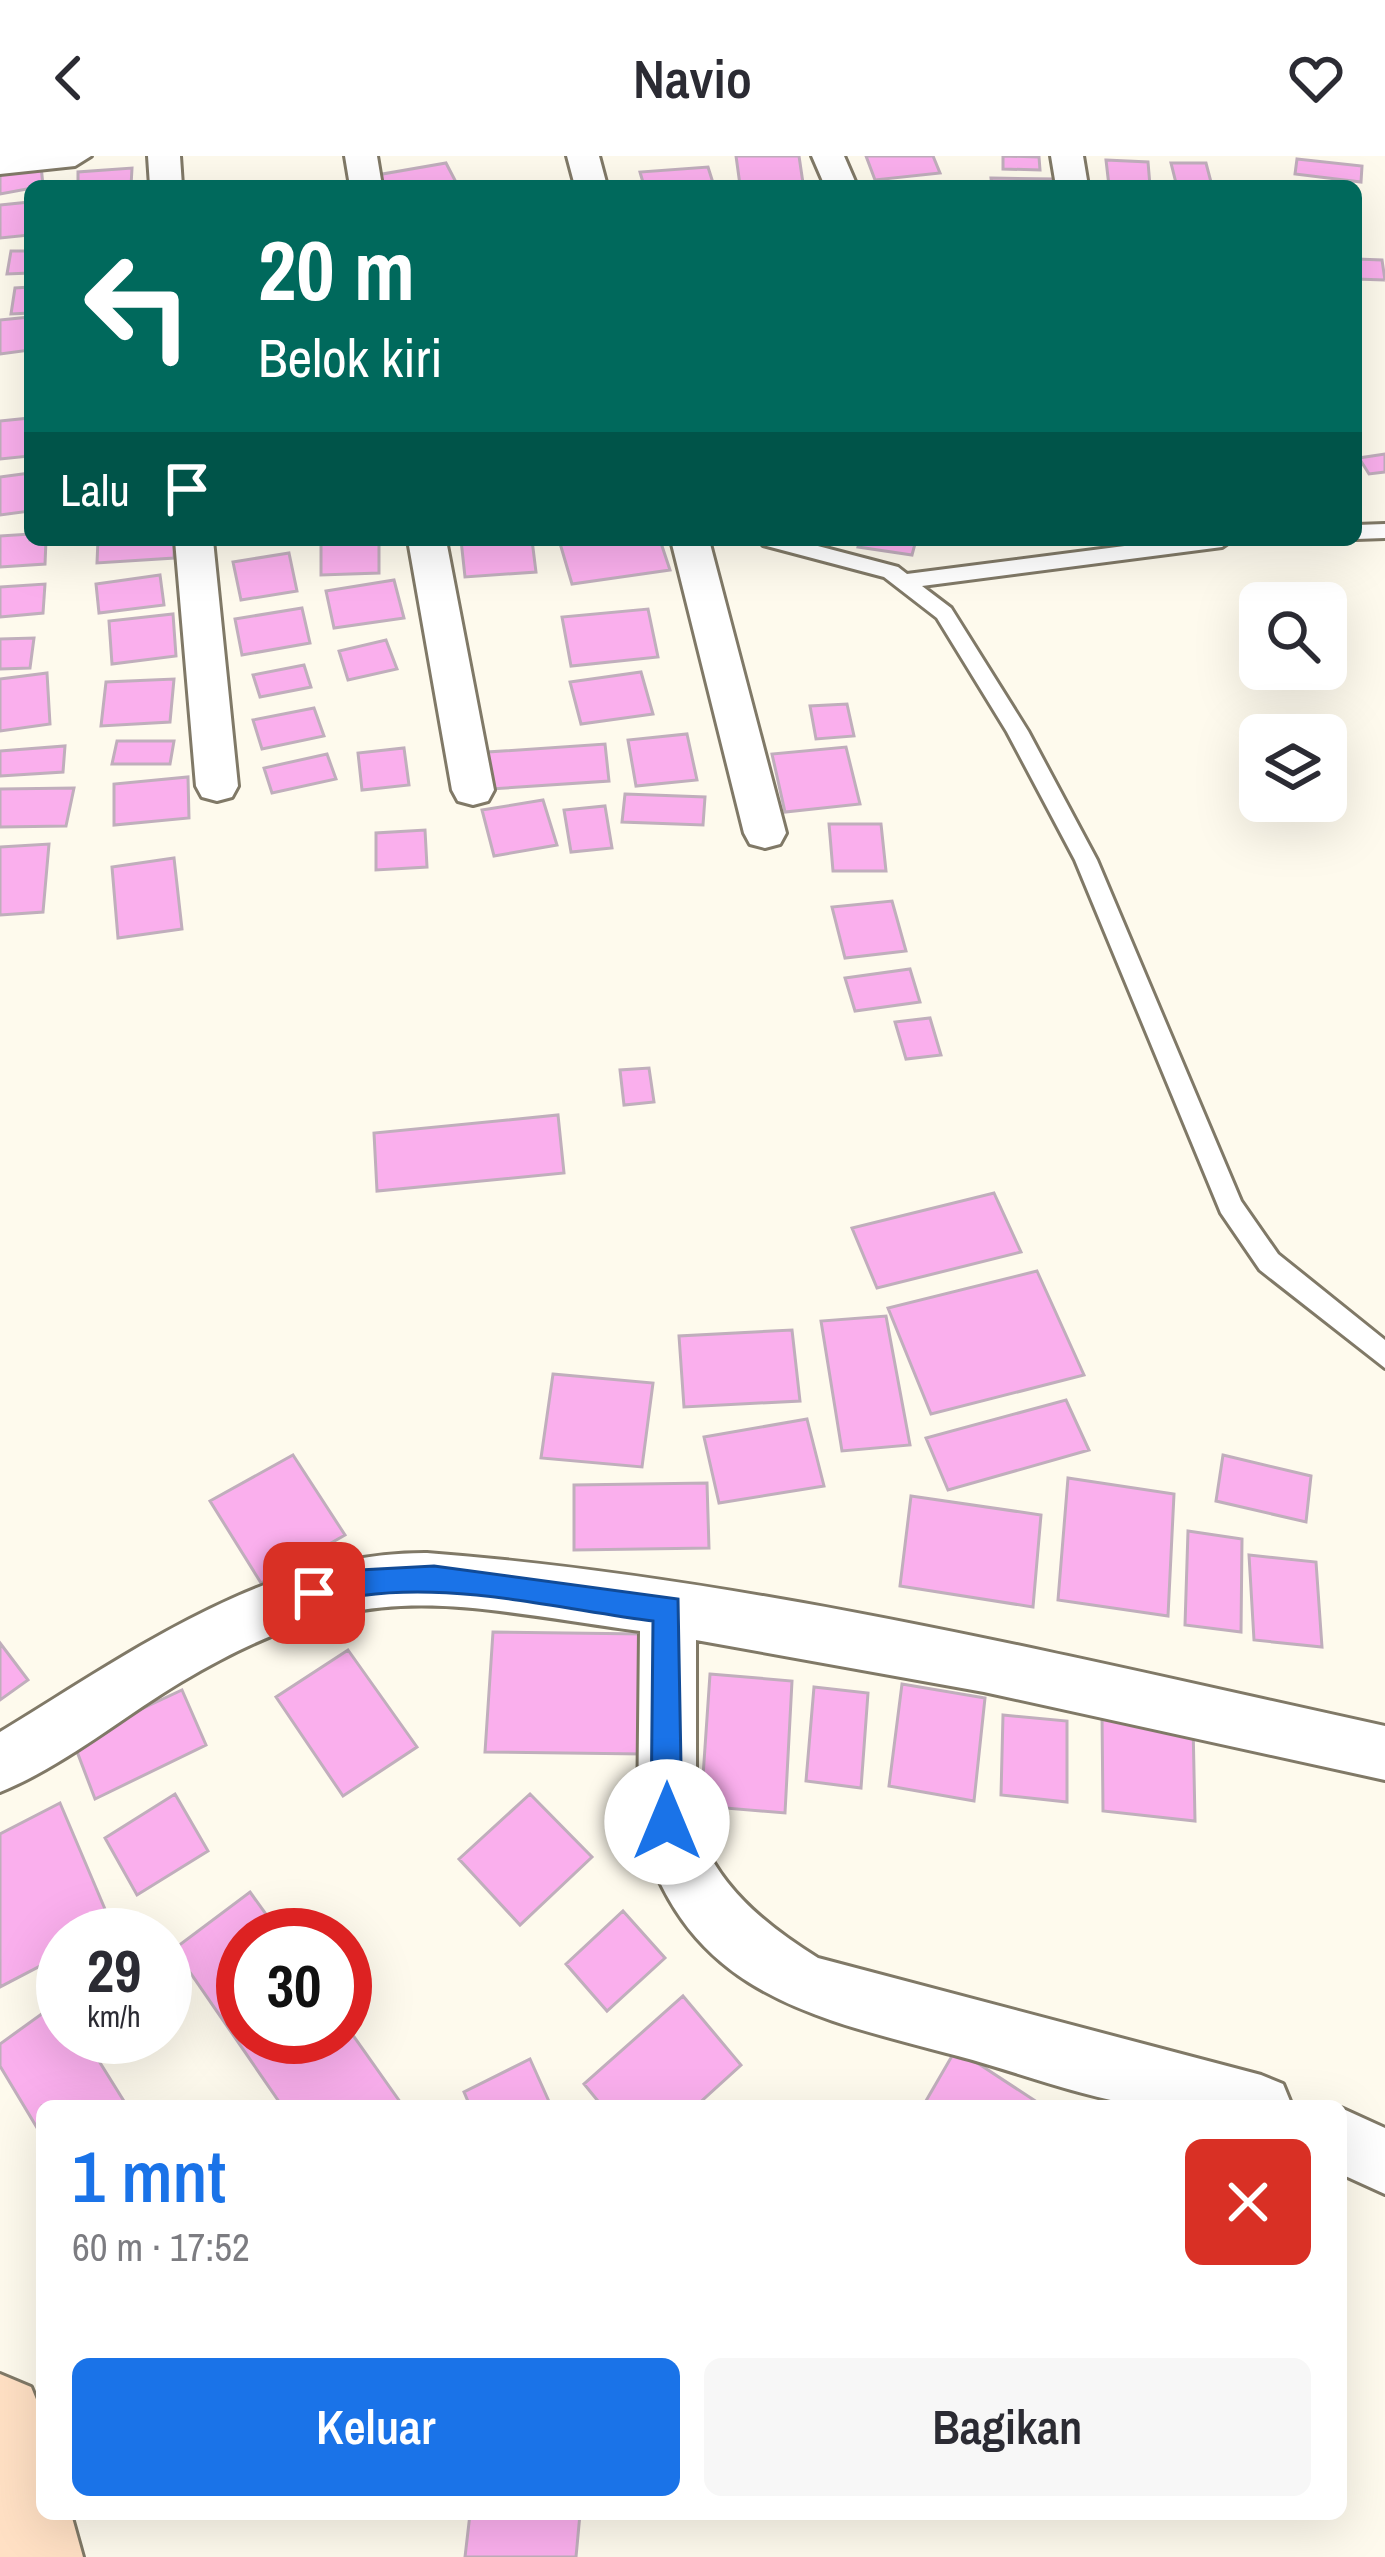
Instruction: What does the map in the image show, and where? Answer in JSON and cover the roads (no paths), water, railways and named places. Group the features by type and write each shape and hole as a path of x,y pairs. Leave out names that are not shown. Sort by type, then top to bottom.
{"main road":[{"path":"0,2418 21,2530"}],"street":[{"path":"0,164 75,156"},
{"path":"195,546 217,786"},
{"path":"428,546 473,790"},
{"path":"692,546 765,833"},
{"path":"0,1764 247,1616 341,1584 434,1579 668,1609 966,1664 1385,1753"},
{"path":"668,1609 667,1822 671,1847 729,1929 764,1961 806,1985 1238,2100"},
{"path":"1347,2143 1385,2162"}],"lane":[{"path":"795,546 878,566 907,581 944,613 969,648 1086,860 1230,1206 1269,1262 1385,1357"},
{"path":"907,581 1176,546"}]}
